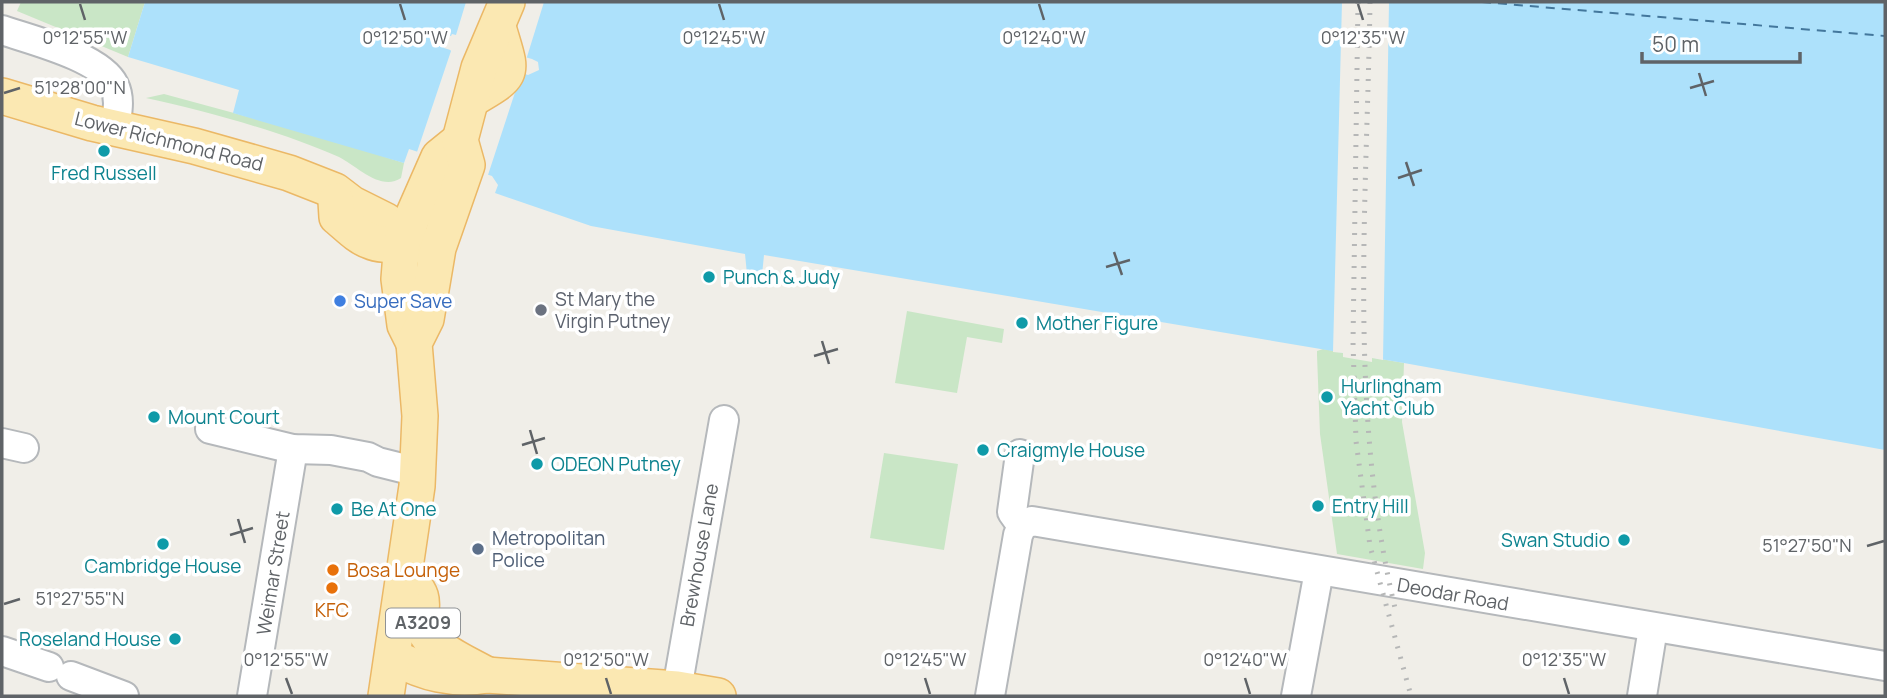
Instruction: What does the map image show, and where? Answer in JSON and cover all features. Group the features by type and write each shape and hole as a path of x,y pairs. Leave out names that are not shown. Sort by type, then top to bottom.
{"main road":[{"path":"386,696 406,576 418,472 420,416 414,343 405,325 398,279 402,241 433,194 467,165 460,140 472,99 505,80 510,66 503,14"},
{"name":"Lower Richmond Road","path":"2,96 116,129 271,167 335,191 390,224 402,241"},
{"name":"Lower Richmond Road","path":"335,191 363,193 389,202 433,194"},
{"path":"414,343 426,319 438,248 433,194"},
{"path":"402,241 438,248"},
{"name":"A3209","path":"406,576 422,594 423,627 430,639 488,675"},
{"name":"A3209","path":"393,657 418,669 447,677 465,679 488,675 677,689 718,696"}],"street":[{"path":"2,30 83,60 105,72 114,83 118,101 116,129"},
{"name":"Brewhouse Lane","path":"677,689 724,420"},
{"path":"210,429 293,449 331,450 368,457 418,472"},
{"name":"Weimar Street","path":"252,696 293,449"},
{"path":"990,696 1022,526 1012,512 1020,454"},
{"name":"Deodar Road","path":"1022,526 1032,522 1058,525 1885,666"},
{"path":"1296,696 1319,571"},
{"path":"1642,696 1653,628"},
{"path":"2,651 124,696"}],"green space":[{"path":"21,2 145,2 128,57 17,11"},
{"path":"164,94 326,138 404,163 401,178 385,182 377,180 339,157 294,139 146,98"},
{"path":"907,311 1004,329 1002,343 967,337 957,393 895,383"},
{"path":"1323,349 1404,363 1402,422 1425,553 1423,569 1337,554 1320,434 1317,351"},
{"path":"884,453 958,464 944,550 870,538"}],"water":[{"path":"145,2 1885,2 1885,450 1404,363 764,255 762,275 747,274 745,254 591,226 495,193 498,185 492,176 409,149 404,163 233,113 239,90 128,57","holes":["444,34 538,62 539,70 528,75 444,48 441,38"]}],"pier":[{"path":"466,2 544,2 526,60 450,38 452,34 456,35"},
{"path":"1342,2 1389,2 1383,360 1372,358 1372,362 1343,357 1343,353 1333,352"},
{"path":"448,46 526,71 522,71 487,178 412,153 417,152 451,51"}],"ferry route":[{"path":"1482,2 1885,36"}],"railway":[{"path":"1358,2 1353,342 1356,441 1370,546 1411,696"},
{"path":"1370,2 1364,230 1366,383 1380,534 1395,608"}],"place":[{"name":"Fred Russell","path":"104,151"},
{"name":"Punch & Judy","path":"709,277"},
{"name":"Super Save","path":"340,301"},
{"name":"St Mary the Virgin Putney","path":"541,310"},
{"name":"Mother Figure","path":"1022,323"},
{"name":"Hurlingham Yacht Club","path":"1327,397"},
{"name":"Mount Court","path":"154,417"},
{"name":"Craigmyle House","path":"983,450"},
{"name":"ODEON Putney","path":"537,464"},
{"name":"Entry Hill","path":"1318,506"},
{"name":"Be At One","path":"337,509"},
{"name":"Swan Studio","path":"1624,540"},
{"name":"Cambridge House","path":"163,544"},
{"name":"Metropolitan Police","path":"478,549"},
{"name":"Bosa Lounge","path":"333,570"},
{"name":"KFC","path":"332,588"},
{"name":"Roseland House","path":"175,639"}]}
